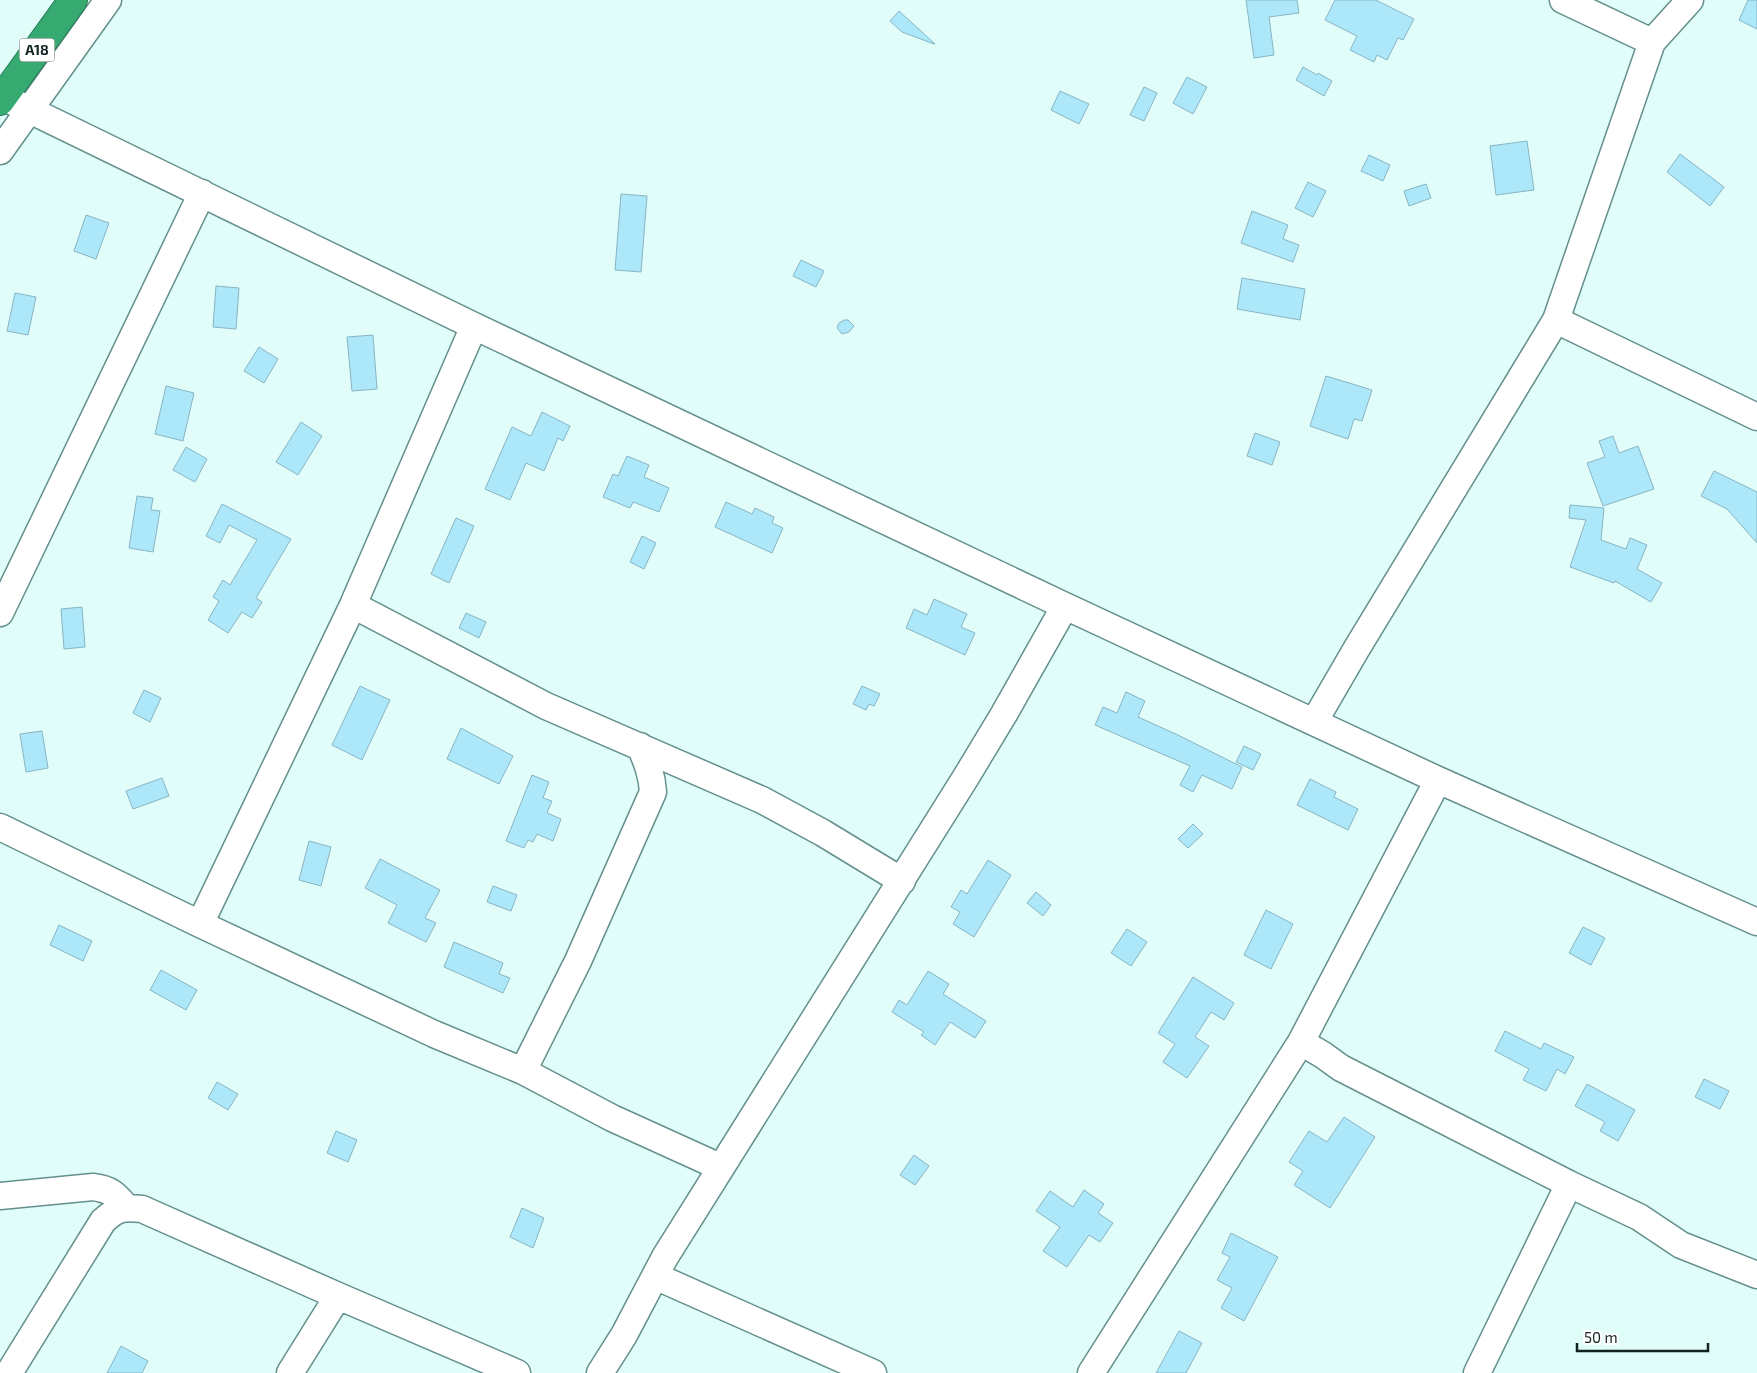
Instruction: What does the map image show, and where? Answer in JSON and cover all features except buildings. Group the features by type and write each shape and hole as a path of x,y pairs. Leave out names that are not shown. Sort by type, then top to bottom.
{"highway":[{"name":"A18","path":"2,99 73,0"}],"street":[{"path":"0,151 108,0"},
{"path":"1563,0 1652,42"},
{"path":"1314,722 1367,631 1556,320 1652,42 1690,0"},
{"path":"2,99 202,193 474,326 1065,606 1438,780 1757,922"},
{"path":"0,614 202,193"},
{"path":"1556,320 1757,418"},
{"path":"200,924 353,605 474,326"},
{"path":"353,605 546,706 695,769 762,800 823,833 902,881"},
{"path":"600,1373 624,1335 665,1256 902,881 1004,714 1065,606"},
{"path":"523,1071 578,961 653,792 649,766 640,746"},
{"path":"653,792 667,782 695,769"},
{"path":"1091,1373 1301,1042 1438,780"},
{"path":"0,827 434,1034 523,1071 612,1118 720,1167"},
{"path":"1301,1042 1341,1068 1569,1184 1639,1217 1681,1245 1757,1275"},
{"path":"1477,1373 1569,1184"},
{"path":"0,1196 93,1187 106,1189 126,1207"},
{"path":"10,1373 103,1221 114,1211 126,1207 142,1209 517,1373"},
{"path":"655,1276 873,1373"},
{"path":"290,1373 338,1296"}]}
